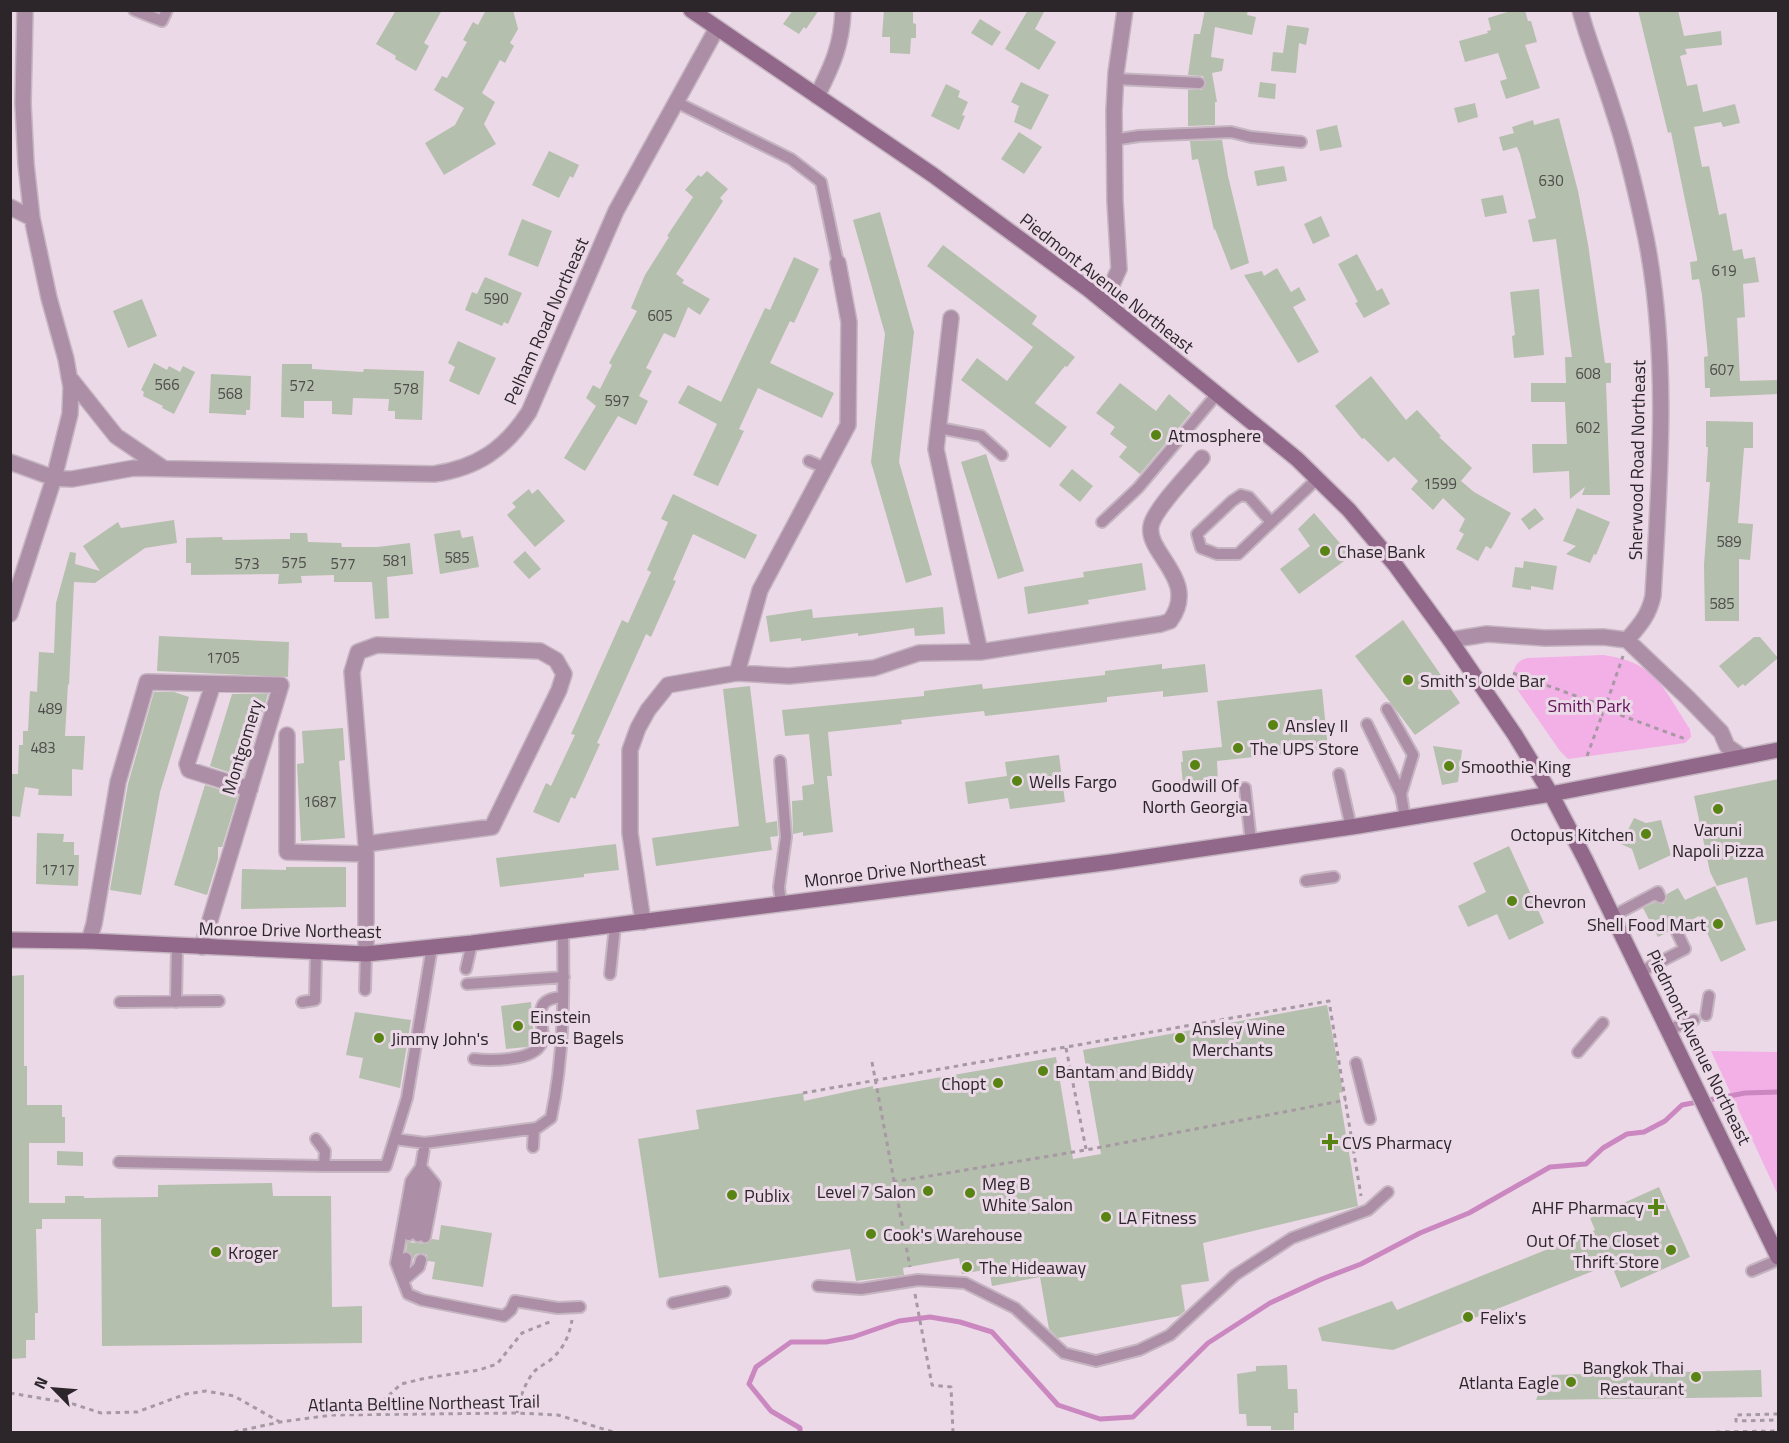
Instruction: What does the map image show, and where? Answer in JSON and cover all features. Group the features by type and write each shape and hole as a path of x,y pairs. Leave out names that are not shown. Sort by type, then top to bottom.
{"main road":[{"name":"Piedmont Avenue Northeast","path":"691,10 933,175 1104,302 1297,459 1349,510 1396,566 1450,640 1515,735 1551,794 1613,916 1779,1258"},
{"name":"Monroe Drive Northeast","path":"10,940 89,941 366,954 472,943 1251,842 1551,794 1779,750"}],"street":[{"path":"10,614 54,478 70,414 66,359 49,298 32,218 23,103 25,10"},
{"path":"817,96 834,62 842,27 843,10"},
{"path":"1104,302 1119,269 1113,140 1116,79 1125,10"},
{"name":"Sherwood Road Northeast","path":"1580,10 1614,111 1631,171 1646,239 1656,309 1661,426 1653,596 1650,610 1644,621 1627,640"},
{"name":"Pelham Road Northeast","path":"54,478 72,479 125,469 163,468 434,474 469,466 499,449 516,431 528,412 616,211 717,28"},
{"path":"10,207 32,218"},
{"path":"737,673 760,590 848,425 849,322 838,263"},
{"path":"951,318 936,448 980,652"},
{"path":"69,377 116,436 163,468"},
{"path":"643,922 630,833 630,750 648,710 668,685 737,673 789,676 874,668 919,652 980,652 1170,621 1178,603 1177,590 1172,570 1151,535 1151,526 1157,512 1202,458"},
{"path":"10,462 54,478"},
{"path":"1450,640 1487,634 1545,638 1603,637 1627,640 1689,699 1720,732 1727,746 1741,756"},
{"path":"287,735 287,852 366,849 492,827 559,690 564,674 556,660 540,651 377,645 357,652 352,672 366,849 366,954"},
{"name":"Montgomery","path":"89,941 94,924 118,782 147,682 281,685 202,947"},
{"path":"213,684 187,764 189,770 250,789"}],"lane":[{"path":"134,10 162,21 167,10"},
{"path":"1116,79 1199,83"},
{"path":"676,102 791,159 821,182 838,263"},
{"path":"1113,140 1139,136 1231,132 1251,137 1301,142"},
{"path":"1102,522 1138,488 1217,394"},
{"path":"939,428 981,436 1002,455"},
{"path":"809,461 825,468"},
{"path":"1271,522 1249,497 1241,495 1197,534 1201,548 1217,554 1238,554 1317,479"},
{"path":"1387,709 1413,755 1401,794"},
{"path":"1367,724 1401,794 1405,819"},
{"path":"780,761 786,837 779,887 781,904"},
{"path":"1340,774 1351,827"},
{"path":"1245,788 1251,842"},
{"path":"1306,881 1334,877"},
{"path":"1613,916 1658,892 1660,897"},
{"path":"610,975 615,926"},
{"path":"1640,972 1685,949 1675,928"},
{"path":"395,1139 425,1143 537,1128 551,1118 555,1102 562,1030 563,932"},
{"path":"466,969 472,943"},
{"path":"176,1002 177,946"},
{"path":"119,1162 386,1166 407,1098 432,947"},
{"path":"302,1002 315,1000 316,951"},
{"path":"365,990 366,954"},
{"path":"468,984 564,977"},
{"path":"1707,1015 1709,996"},
{"path":"474,1059 489,1061 534,1052 540,1046 542,1038 539,1014 542,1006 553,998 563,997"},
{"path":"120,1002 219,1001"},
{"path":"1668,1030 1695,1020"},
{"path":"1578,1052 1603,1023"},
{"path":"1356,1063 1370,1119"},
{"path":"533,1147 534,1128"},
{"path":"316,1139 325,1151 324,1166"},
{"path":"421,1167 435,1184 417,1236 421,1167 425,1143"},
{"path":"421,1167 411,1181 396,1263 408,1294 422,1300 504,1316 511,1310 515,1301 558,1308 574,1308"},
{"path":"818,1286 861,1289 965,1282 1015,1308 1064,1353 1096,1361 1139,1350 1170,1335 1227,1282 1292,1238 1368,1210 1388,1192"},
{"path":"1752,1271 1779,1258"},
{"path":"403,1281 412,1266 413,1259"},
{"path":"673,1303 725,1292"}],"path":[{"path":"1607,702 1627,640"},
{"path":"1513,674 1598,704 1611,703 1611,712"},
{"path":"1598,704 1598,709 1603,715"},
{"path":"1587,756 1603,715 1611,712 1688,740"},
{"path":"803,1094 1329,1001 1361,1196"},
{"path":"1066,1048 1086,1150"},
{"path":"872,1062 932,1385 951,1388 953,1432"},
{"path":"893,1182 1086,1150 1346,1100"},
{"path":"517,1413 521,1395 528,1380 536,1370 559,1353 566,1341 574,1308"},
{"path":"369,1414 401,1384 479,1370 497,1364 522,1333 561,1318 574,1308"},
{"path":"10,1393 59,1401 102,1413 137,1412 186,1394 206,1391 234,1396 280,1422"},
{"name":"Atlanta Beltline Northeast Trail","path":"234,1432 280,1422 332,1415 517,1413 558,1415 613,1432"},
{"path":"1779,1414 1736,1415 1736,1421 1779,1420"},
{"path":"1716,1432 1779,1431"}],"green space":[{"name":"Smith Park","path":"1603,655 1635,664 1656,679 1665,689 1690,729 1691,737 1685,743 1568,759 1560,751 1512,682 1515,667 1527,658"},
{"path":"1711,1051 1778,1052 1778,1195"}],"building":[{"path":"396,10 442,10 424,43 429,46 416,71 395,59 396,56 376,44"},
{"path":"486,10 513,10 518,29 510,43 514,46 505,63 500,60 482,93 495,102 484,124 496,144 444,175 425,143 455,125 464,108 434,90 442,76 447,78 467,42 463,40 473,22 478,25"},
{"path":"793,10 819,10 806,29 804,27 799,34 783,24"},
{"path":"884,10 913,10 916,38 911,38 910,54 890,53 890,37 882,37"},
{"path":"1028,10 1045,10 1035,29 1056,42 1039,70 1005,49"},
{"path":"1205,10 1248,10 1247,15 1256,17 1252,35 1215,27 1211,57 1224,59 1222,71 1212,73 1217,102 1215,102 1215,125 1188,126 1188,90 1202,90 1206,84 1203,76 1188,75 1194,34 1200,34"},
{"path":"1514,10 1525,10 1528,21 1531,21 1537,42 1525,45 1540,88 1506,99 1500,81 1507,79 1498,53 1465,62 1459,41 1488,33 1487,31 1491,30 1488,18"},
{"path":"1638,10 1678,10 1684,36 1721,31 1722,45 1685,49 1687,54 1680,56 1687,86 1697,84 1703,112 1735,104 1740,123 1723,127 1721,122 1694,127 1702,167 1709,166 1719,215 1726,213 1733,251 1742,249 1744,259 1755,257 1759,282 1743,284 1745,317 1737,318 1740,381 1779,380 1779,394 1710,397 1710,388 1705,388 1704,357 1708,356 1702,295 1699,279 1692,280 1690,262 1697,261 1697,258 1671,132 1668,133"},
{"path":"980,19 1001,32 992,46 971,33"},
{"path":"1287,25 1309,28 1306,45 1299,43 1296,73 1271,71 1273,52 1283,53"},
{"path":"1021,82 1049,95 1031,130 1014,122 1019,106 1011,102"},
{"path":"1260,82 1276,84 1275,99 1258,97"},
{"path":"946,84 960,91 958,97 968,102 959,130 931,116"},
{"path":"1475,103 1478,117 1458,123 1454,108"},
{"path":"1559,118 1578,191 1588,244 1605,363 1611,363 1611,383 1606,383 1610,495 1582,495 1585,487 1570,499 1569,471 1533,473 1532,444 1567,444 1565,402 1531,402 1531,383 1566,383 1565,357 1572,357 1556,239 1533,242 1528,220 1536,218 1520,154 1517,147 1503,151 1499,137 1514,133 1512,127 1533,120 1534,125"},
{"path":"1337,125 1342,147 1320,151 1316,130"},
{"path":"1019,132 1042,147 1024,174 1001,159"},
{"path":"1222,140 1228,176 1249,263 1231,270 1214,230 1198,159 1192,160 1190,141"},
{"path":"549,151 579,165 573,178 570,176 559,198 532,185"},
{"path":"1284,166 1287,181 1257,186 1254,171"},
{"path":"707,171 728,189 720,198 723,201 676,274 684,280 682,283 710,299 700,315 688,307 675,338 664,333 646,368 652,371 639,396 648,401 636,425 618,416 585,471 564,458 596,406 586,398 593,385 600,389 612,365 609,363 637,311 631,308 645,275 693,197 685,190 698,175 701,177"},
{"path":"1503,195 1507,213 1485,217 1481,199"},
{"path":"880,212 914,332 899,462 932,575 906,583 871,462 885,334 853,220"},
{"path":"1321,216 1330,236 1313,244 1304,224"},
{"path":"522,219 552,231 538,267 508,255"},
{"path":"943,245 1037,316 1032,324 1075,357 1035,403 1067,427 1050,448 961,380 977,358 1007,381 1033,347 927,266"},
{"path":"1357,254 1377,291 1382,288 1390,304 1364,318 1338,264"},
{"path":"794,257 819,269 794,323 790,321 770,363 834,393 822,418 758,388 739,429 744,431 718,486 693,475 717,424 678,403 688,385 721,402 765,308 770,310"},
{"path":"1277,268 1291,292 1299,287 1306,300 1293,307 1319,352 1298,363 1244,275 1262,271 1264,276"},
{"path":"485,277 522,293 508,324 504,322 502,326 465,310 472,292 477,294"},
{"path":"1539,289 1544,355 1514,358 1512,336 1515,335 1510,292"},
{"path":"142,299 157,336 128,348 113,311"},
{"path":"458,341 496,358 479,395 449,381 455,367 448,363"},
{"path":"154,363 167,370 169,366 180,372 183,366 195,372 174,414 143,396 144,392 141,390"},
{"path":"282,364 312,364 312,369 363,372 364,369 424,371 422,420 395,419 395,411 388,411 389,399 353,398 352,415 332,414 332,401 304,401 304,418 281,417"},
{"path":"211,374 251,376 250,410 246,410 246,415 209,413"},
{"path":"1371,376 1406,420 1417,410 1441,436 1439,437 1472,468 1461,481 1474,492 1511,513 1491,549 1486,546 1478,561 1456,549 1464,534 1459,531 1465,519 1443,498 1433,510 1411,489 1418,481 1394,457 1388,462 1364,438 1362,439 1335,406"},
{"path":"1120,383 1156,411 1169,394 1191,413 1140,474 1119,457 1127,447 1110,434 1115,427 1096,413"},
{"path":"1706,421 1753,422 1753,448 1744,448 1738,523 1753,524 1750,560 1739,559 1739,621 1705,621 1704,565 1710,482 1706,482 1708,447 1706,447"},
{"path":"986,454 1024,571 998,579 961,462"},
{"path":"1072,469 1093,486 1080,502 1059,485"},
{"path":"529,489 532,494 538,489 565,521 535,547 507,515 516,507 512,503"},
{"path":"673,494 757,535 745,559 693,534 673,580 676,581 651,637 646,634 597,743 600,744 575,799 571,797 559,823 533,812 546,783 551,786 575,735 571,734 622,620 628,623 651,572 647,570 668,522 661,519"},
{"path":"1535,508 1544,519 1529,530 1521,519"},
{"path":"1577,508 1610,522 1596,555 1594,554 1590,563 1566,554 1576,546 1563,541"},
{"name":"Chase Bank","path":"1314,513 1351,556 1299,594 1280,569 1310,546 1298,529"},
{"path":"174,520 177,543 145,548 95,583 74,582 65,736 85,736 83,770 72,769 72,796 38,795 39,789 25,787 20,817 12,816 12,774 18,774 19,745 23,745 23,731 28,731 30,691 37,692 39,652 54,653 56,603 70,552 76,553 75,564 100,571 83,546 118,522 121,528"},
{"path":"460,530 462,538 473,536 479,567 440,574 434,534"},
{"path":"290,533 307,533 308,542 341,543 342,547 377,547 410,543 413,574 387,577 389,618 375,619 372,582 334,582 334,575 301,576 302,583 278,584 279,574 191,575 191,563 186,563 186,538 290,539"},
{"path":"525,551 541,569 529,579 513,562"},
{"path":"1524,561 1557,566 1553,590 1531,586 1531,590 1512,587 1515,567 1523,568"},
{"path":"1142,563 1146,590 1088,600 1089,604 1028,614 1024,587 1084,577 1083,572"},
{"path":"943,607 945,634 915,636 914,628 858,636 858,633 801,641 801,638 770,642 766,616 812,609 813,618"},
{"name":"Smith's Olde Bar","path":"1403,620 1460,703 1415,735 1355,656"},
{"path":"159,636 289,642 288,677 157,671"},
{"path":"1754,637 1760,637 1778,658 1745,686 1743,684 1738,688 1719,666"},
{"path":"1162,664 1162,669 1205,664 1208,692 1163,697 1163,691 1107,697 1107,702 985,716 984,711 901,720 902,724 828,732 832,776 827,776 833,832 803,836 803,832 793,834 792,801 803,800 802,786 814,784 809,734 785,736 782,710 924,696 924,691 982,684 983,689 1105,675 1105,671"},
{"path":"750,686 766,823 777,821 778,836 770,837 772,850 656,866 652,838 739,826 723,689"},
{"name":"Ansley II","path":"1322,689 1328,749 1217,761 1218,783 1183,786 1182,751 1222,747 1217,701"},
{"path":"154,692 174,692 189,697 160,792 141,895 110,890 128,784"},
{"path":"232,694 268,694 243,777 210,766"},
{"path":"343,728 345,760 339,761 345,838 301,841 297,764 304,763 302,731"},
{"name":"Smoothie King","path":"1433,746 1462,750 1458,782 1442,785"},
{"name":"Wells Fargo","path":"1059,755 1065,802 1010,809 1008,798 968,804 965,782 1007,776 1005,762"},
{"path":"1779,779 1779,920 1756,925 1747,877 1717,886 1710,872 1694,796"},
{"path":"205,785 238,795 222,847 218,847 218,859 207,895 174,885"},
{"name":"Octopus Kitchen","path":"1634,818 1646,823 1661,820 1671,855 1639,870 1632,849 1621,844"},
{"path":"37,833 64,834 63,842 74,842 74,855 79,855 78,886 36,884"},
{"path":"616,844 619,870 584,874 584,877 500,887 496,858"},
{"name":"Chevron","path":"1509,846 1544,923 1509,940 1497,914 1468,927 1458,906 1486,892 1473,863"},
{"path":"286,867 346,867 346,907 241,909 242,869 286,870"},
{"path":"1715,886 1746,950 1721,962 1699,916 1682,925 1676,921 1671,922 1668,932 1658,937 1643,908 1655,902 1663,904 1667,899 1667,894 1678,888 1685,900"},
{"name":"Kroger","path":"24,975 24,1066 27,1066 27,1105 62,1105 62,1117 65,1117 65,1143 29,1143 29,1203 65,1203 65,1196 158,1197 158,1185 272,1183 273,1196 331,1196 332,1307 362,1306 362,1343 102,1346 101,1219 42,1219 42,1229 36,1229 38,1313 35,1313 35,1340 26,1340 26,1358 10,1359 10,976"},
{"name":"Einstein Bros. Bagels","path":"531,1002 534,1041 527,1047 506,1049 501,1006"},
{"path":"1327,1005 1343,1092 1339,1093 1358,1206 1203,1243 1209,1281 1181,1285 1185,1311 1179,1316 1058,1338 1049,1329 1040,1277 992,1286 989,1269 962,1274 959,1258 903,1268 904,1275 856,1281 850,1249 659,1278 638,1139 699,1129 696,1110 803,1093 804,1101 873,1086 873,1089 1056,1057 1073,1159 1101,1154 1083,1050"},
{"path":"355,1012 411,1020 400,1088 359,1078 363,1058 346,1055"},
{"path":"57,1151 83,1152 83,1166 57,1165"},
{"path":"1659,1187 1690,1257 1621,1288 1611,1264 1393,1350 1322,1341 1318,1328 1392,1301 1397,1310 1595,1230 1590,1218"},
{"path":"441,1225 492,1233 483,1287 432,1279 435,1262 428,1261 427,1255 422,1253 416,1254 413,1259 411,1253 406,1251 407,1242 427,1244 432,1239 439,1240"},
{"path":"1287,1365 1288,1389 1297,1389 1298,1413 1294,1413 1294,1430 1271,1430 1271,1426 1247,1426 1246,1414 1239,1414 1237,1374 1256,1371 1256,1366"},
{"path":"1761,1370 1762,1397 1536,1400 1546,1375"}],"waterway":[{"path":"800,1432 800,1428 771,1411 749,1384 756,1367 791,1342 826,1342 853,1337 899,1321 930,1317 960,1322 992,1332 1058,1405 1100,1419 1133,1417 1208,1343 1270,1303 1361,1264 1420,1233 1469,1213 1550,1167 1586,1164 1603,1148 1627,1134 1644,1132 1665,1121 1682,1105 1745,1093 1778,1092"}],"place":[{"name":"Atmosphere","path":"1156,435"},
{"name":"Chase Bank","path":"1325,551"},
{"name":"Smith's Olde Bar","path":"1408,680"},
{"name":"Ansley II","path":"1273,725"},
{"name":"The UPS Store","path":"1238,748"},
{"name":"Goodwill Of North Georgia","path":"1195,765"},
{"name":"Smoothie King","path":"1449,766"},
{"name":"Wells Fargo","path":"1017,781"},
{"name":"Varuni Napoli Pizza","path":"1718,809"},
{"name":"Octopus Kitchen","path":"1646,834"},
{"name":"Chevron","path":"1512,901"},
{"name":"Shell Food Mart","path":"1718,924"},
{"name":"Einstein Bros. Bagels","path":"518,1026"},
{"name":"Jimmy John's","path":"379,1038"},
{"name":"Ansley Wine Merchants","path":"1180,1038"},
{"name":"Bantam and Biddy","path":"1043,1071"},
{"name":"Chopt","path":"998,1083"},
{"name":"CVS Pharmacy","path":"1330,1142"},
{"name":"Level 7 Salon","path":"928,1191"},
{"name":"Meg B White Salon","path":"970,1193"},
{"name":"Publix","path":"732,1195"},
{"name":"AHF Pharmacy","path":"1656,1207"},
{"name":"LA Fitness","path":"1106,1217"},
{"name":"Cook's Warehouse","path":"871,1234"},
{"name":"Out Of The Closet Thrift Store","path":"1671,1250"},
{"name":"Kroger","path":"216,1252"},
{"name":"The Hideaway","path":"967,1267"},
{"name":"Felix's","path":"1468,1317"},
{"name":"Bangkok Thai Restaurant","path":"1696,1377"},
{"name":"Atlanta Eagle","path":"1571,1382"}]}
